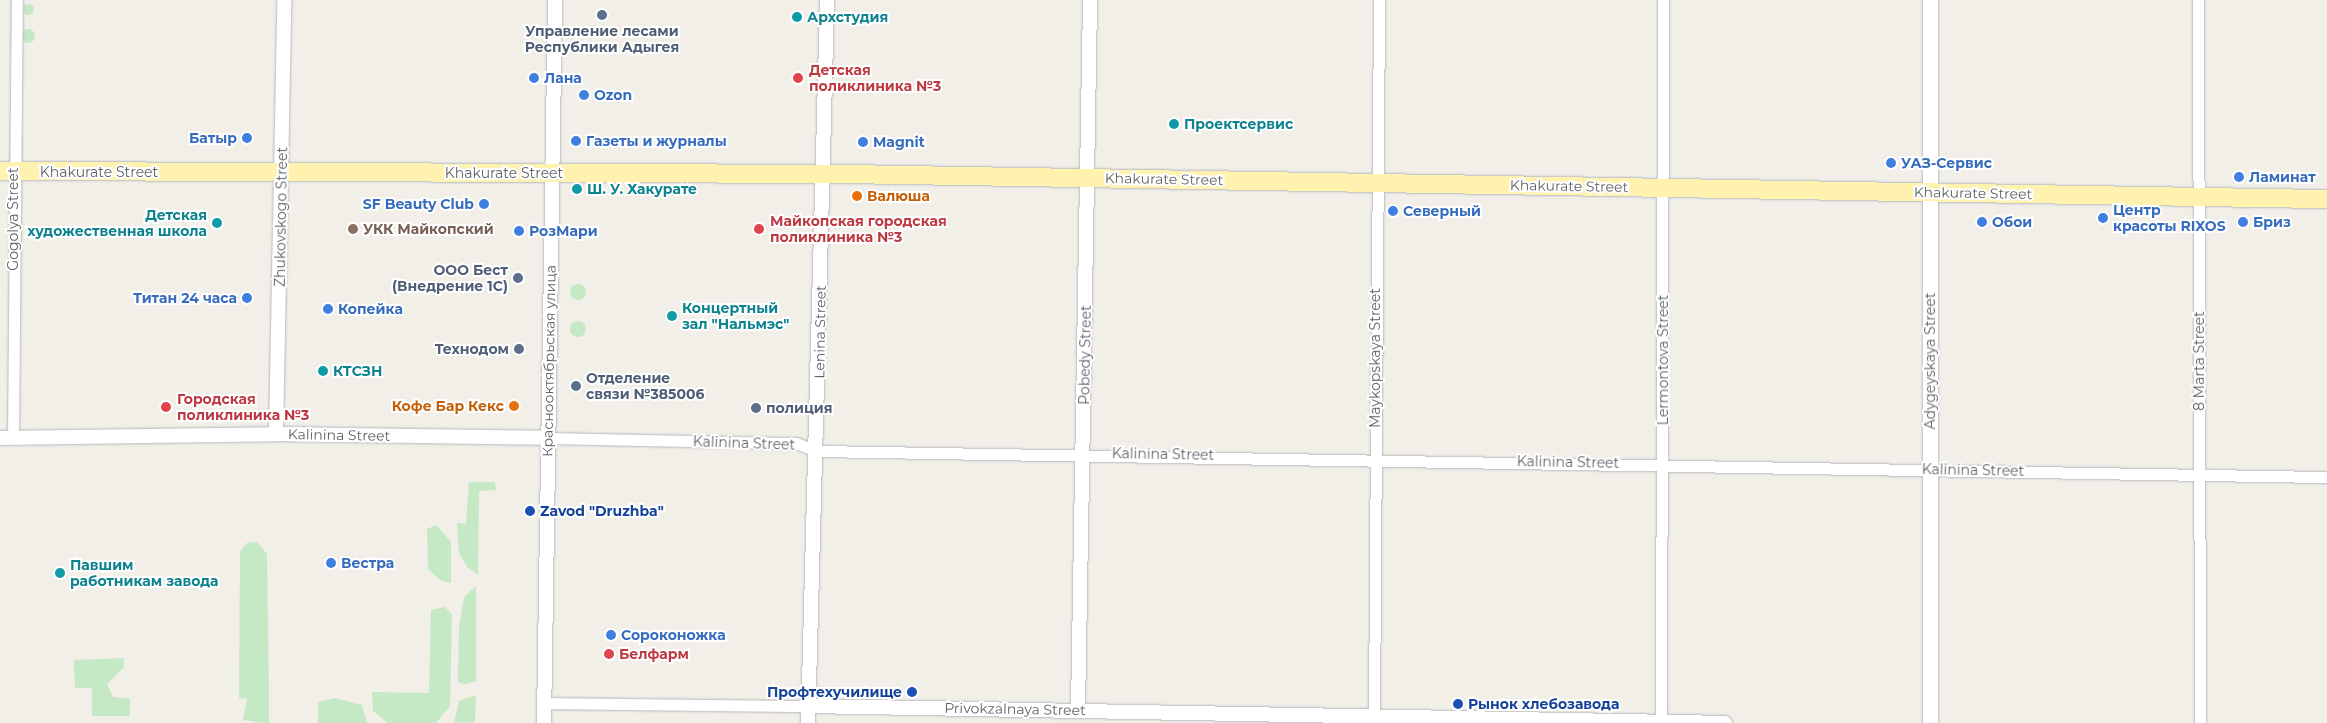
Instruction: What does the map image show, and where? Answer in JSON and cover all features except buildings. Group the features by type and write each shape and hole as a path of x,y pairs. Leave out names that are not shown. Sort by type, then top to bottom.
{"main road":[{"name":"Adygeyskaya Street","path":"1930,0 1930,723"},
{"name":"Khakurate Street","path":"7,171 822,174 1087,177 2327,199"}],"street":[{"name":"Gogolya Street","path":"7,438 7,171 17,0"},
{"name":"Zhukovskogo Street","path":"276,434 284,0"},
{"name":"Краснооктябрьская улица","path":"544,723 555,0"},
{"name":"Lenina Street","path":"808,723 817,451 827,0"},
{"name":"Pobedy Street","path":"1078,710 1090,0"},
{"name":"Maykopskaya Street","path":"1374,716 1376,183 1379,0"},
{"name":"Lermontova Street","path":"1661,721 1664,187 1663,0"},
{"name":"8 Marta Street","path":"2198,0 2200,723"},
{"name":"Kalinina Street","path":"7,438 276,434 548,438 796,444 817,451 1083,452 2199,476 2327,477"},
{"name":"Privokzalnaya Street","path":"545,703 1078,710 1725,723"}],"green space":[{"path":"28,3 34,9 28,15 22,9"},
{"path":"28,29 33,31 35,36 33,41 28,43 23,41 21,36 23,31"},
{"path":"578,284 586,292 578,300 570,292"},
{"path":"578,321 586,329 578,337 570,329"},
{"path":"469,482 495,482 496,490 479,491 478,575 467,567 459,553 457,523 466,524"},
{"path":"436,525 451,542 451,583 440,580 428,569 427,529"},
{"path":"257,542 267,554 269,723 243,720 247,699 239,698 240,552 247,543"},
{"path":"476,586 476,681 465,684 458,682 459,627 464,597"},
{"path":"445,607 452,614 450,706 436,723 388,723 373,711 372,692 429,693 431,610"},
{"path":"124,658 124,667 107,684 113,697 130,699 130,716 92,716 92,688 75,688 74,660"},
{"path":"476,695 475,722 454,723 459,701"},
{"path":"335,698 362,705 367,723 318,723 318,702"}],"place":[{"name":"Управление лесами Республики Адыгея","path":"602,15"},
{"name":"Архстудия","path":"797,17"},
{"name":"Лана","path":"534,78"},
{"name":"Детская поликлиника №3","path":"798,78"},
{"name":"Ozon","path":"584,95"},
{"name":"Проектсервис","path":"1174,124"},
{"name":"Батыр","path":"247,138"},
{"name":"Газеты и журналы","path":"576,141"},
{"name":"Magnit","path":"863,142"},
{"name":"УАЗ-Сервис","path":"1891,163"},
{"name":"Ламинат","path":"2239,177"},
{"name":"Ш. У. Хакурате","path":"577,189"},
{"name":"Валюша","path":"857,196"},
{"name":"SF Beauty Club","path":"484,204"},
{"name":"Северный","path":"1393,211"},
{"name":"Центр красоты RIXOS","path":"2103,218"},
{"name":"Обои","path":"1982,222"},
{"name":"Бриз","path":"2243,222"},
{"name":"Детская художественная школа","path":"217,223"},
{"name":"УКК Майкопский","path":"353,229"},
{"name":"Майкопская городская поликлиника №3","path":"759,229"},
{"name":"РозМари","path":"519,231"},
{"name":"ООО Бест (Внедрение 1С)","path":"518,278"},
{"name":"Титан 24 часа","path":"247,298"},
{"name":"Копейка","path":"328,309"},
{"name":"Концертный зал \"Нальмэс\"","path":"672,316"},
{"name":"Технодом","path":"519,349"},
{"name":"КТСЗН","path":"323,371"},
{"name":"Отделение связи №385006","path":"576,386"},
{"name":"Кофе Бар Кекс","path":"514,406"},
{"name":"Городская поликлиника №3","path":"166,407"},
{"name":"полиция","path":"756,408"},
{"name":"Zavod \"Druzhba\"","path":"530,511"},
{"name":"Вестра","path":"331,563"},
{"name":"Павшим работникам завода","path":"60,573"},
{"name":"Сороконожка","path":"611,635"},
{"name":"Белфарм","path":"609,654"},
{"name":"Профтехучилище","path":"912,692"},
{"name":"Рынок хлебозавода","path":"1458,704"}]}
